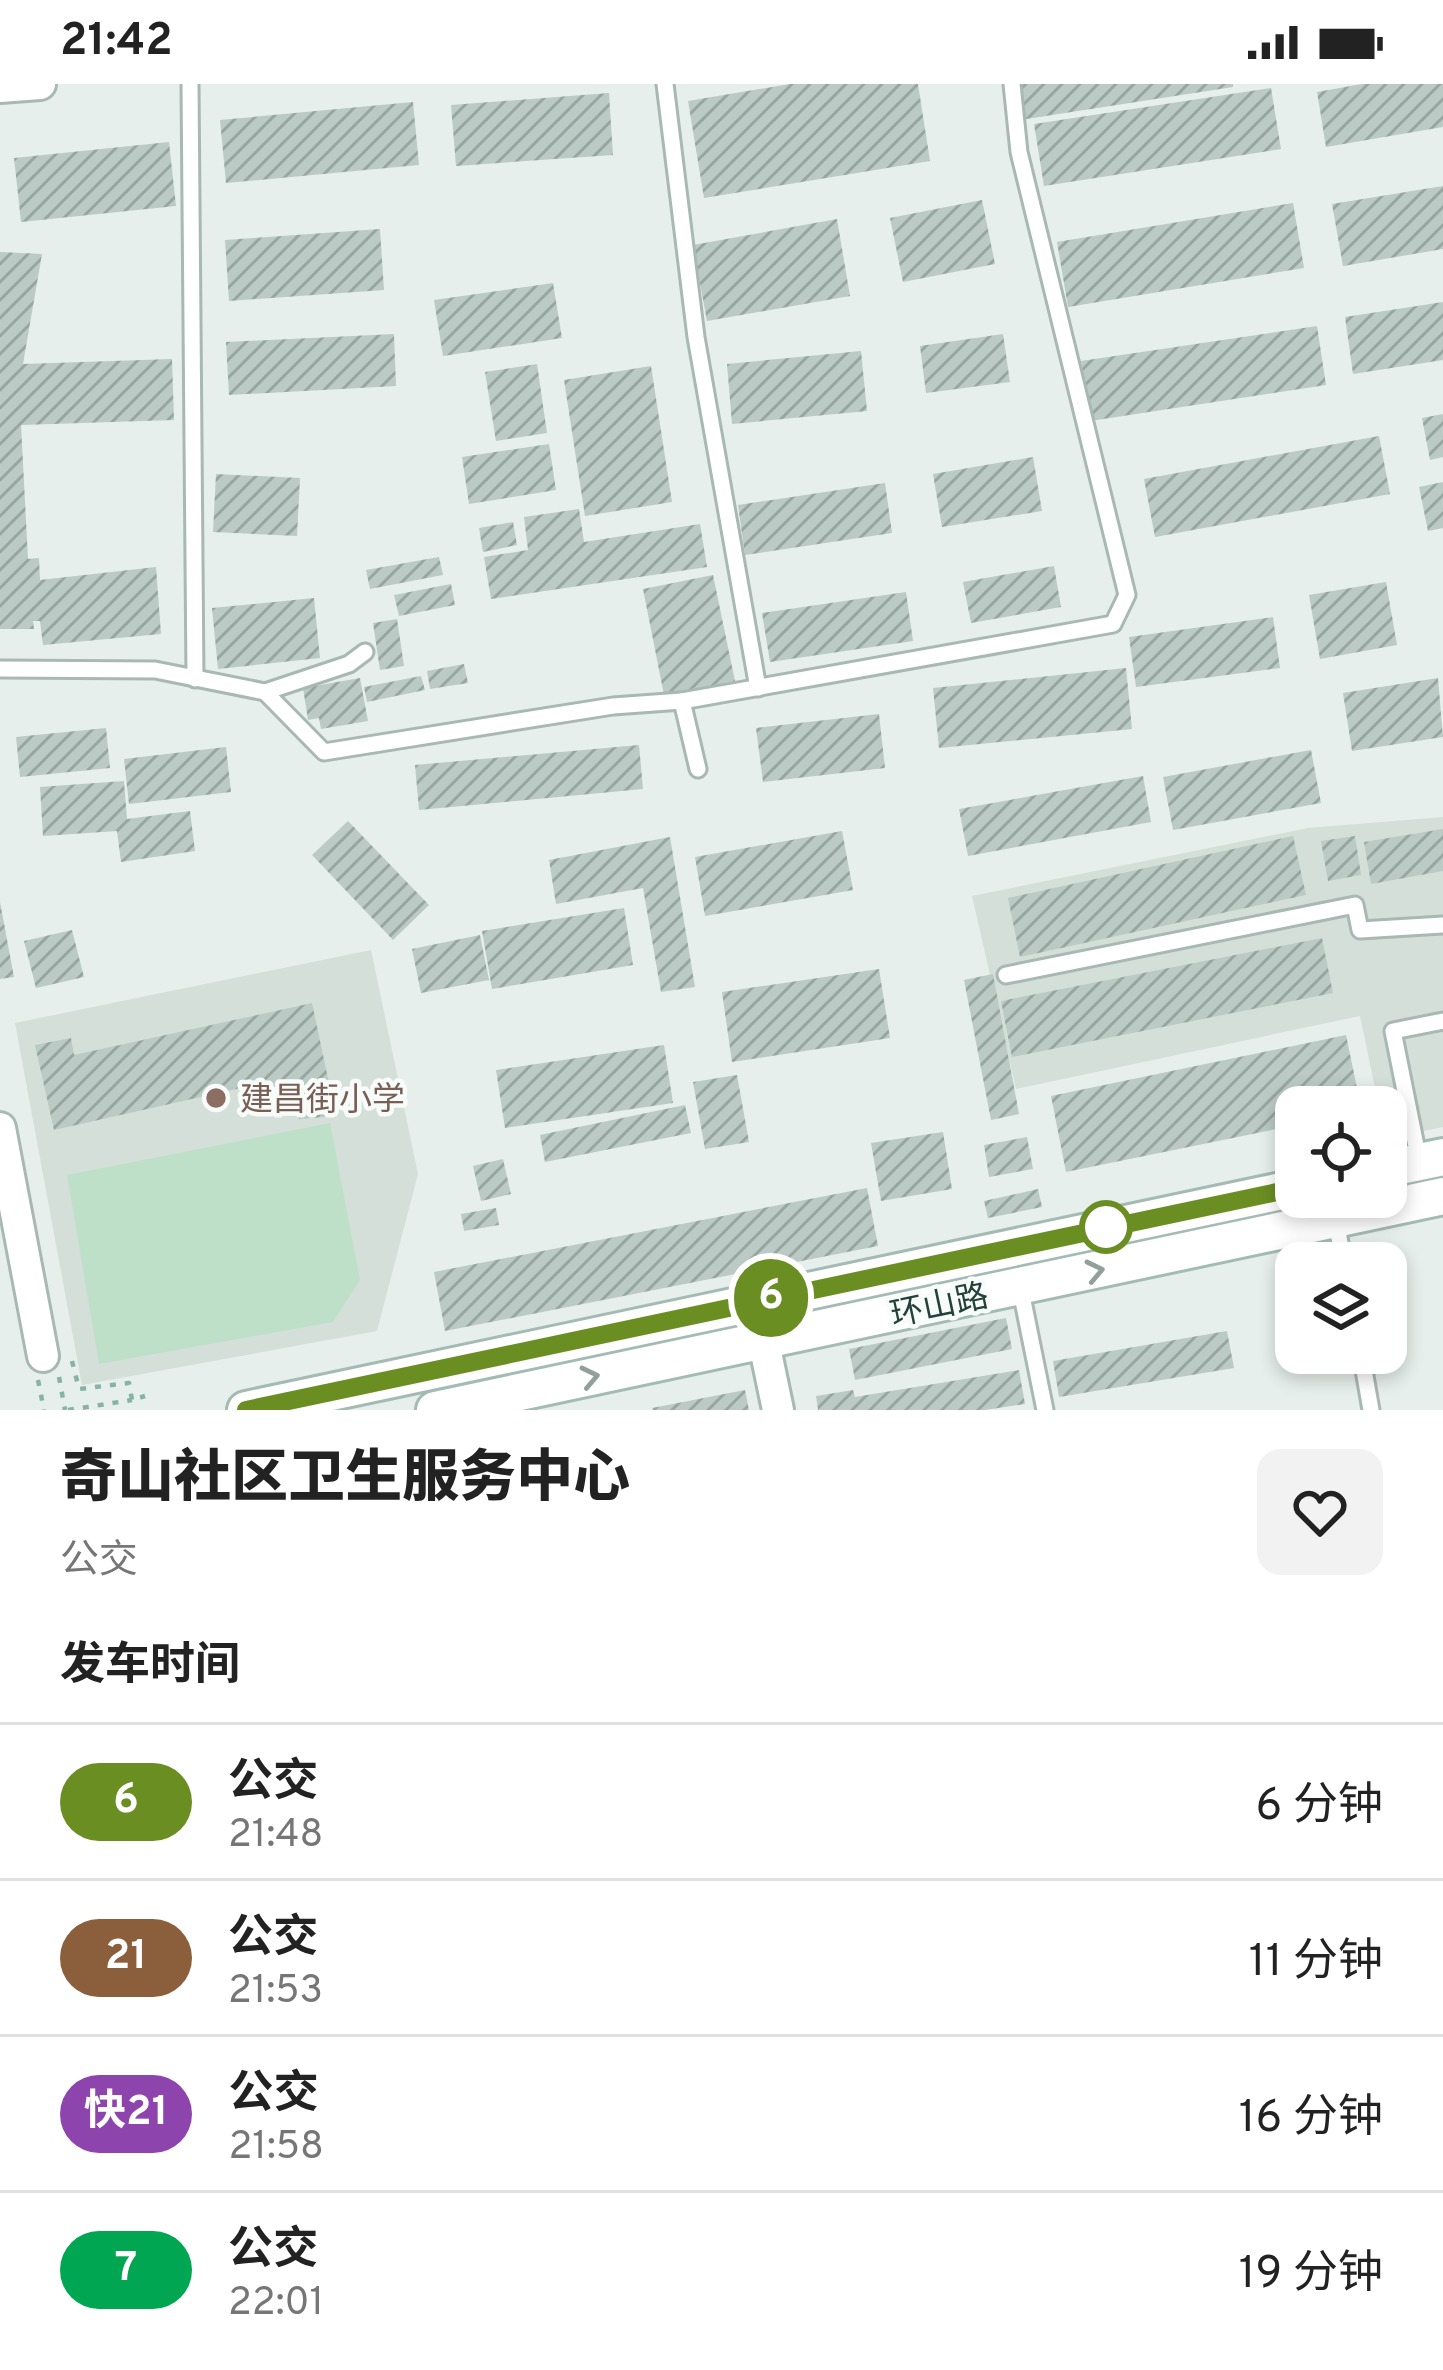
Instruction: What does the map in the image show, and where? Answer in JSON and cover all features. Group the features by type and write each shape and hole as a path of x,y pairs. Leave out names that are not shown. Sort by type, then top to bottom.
{"main road":[{"name":"环山路","path":"246,1410 1275,1192"},
{"name":"环山路","path":"444,1409 1020,1286 1297,1218"}],"street":[{"path":"0,87 40,84"},
{"path":"0,1128 56,1353"},
{"path":"756,1301 778,1410"}],"lane":[{"path":"190,84 199,559 195,679"},
{"path":"665,84 696,337 758,688"},
{"path":"265,692 324,752 613,706 682,701 1113,624 1126,596 1018,152 1012,84"},
{"path":"0,669 155,670 265,692 349,664 365,652"},
{"path":"682,701 698,769"},
{"path":"1006,975 1355,905 1360,930 1443,925"},
{"path":"1435,1198 1416,1162 1393,1031 1443,1021"},
{"path":"1020,1286 1045,1410"},
{"path":"1365,1374 1371,1410"}],"path":[{"path":"56,1353 79,1389 129,1382 132,1400"},
{"path":"68,1410 145,1396"}],"shaded area":[{"path":"1443,817 1443,1127 1407,1135 1407,1086 1375,1086 1360,1016 1016,1089 972,896 1308,828"},
{"name":"建昌街小学","path":"371,950 418,1174 377,1331 82,1385 15,1023"}],"green space":[{"path":"330,1123 360,1280 333,1322 99,1364 67,1175"}],"building":[{"path":"790,84 918,84 930,161 704,198 688,101"},
{"path":"1015,84 1233,84 1233,87 1020,120"},
{"path":"1362,84 1443,84 1443,127 1326,147 1317,92"},
{"path":"1271,88 1281,149 1044,186 1034,124"},
{"path":"609,93 613,155 456,166 451,105"},
{"path":"413,102 419,165 226,183 220,120"},
{"path":"169,142 176,206 21,222 14,158"},
{"path":"1443,186 1443,249 1343,266 1332,204"},
{"path":"982,200 995,264 903,282 890,218"},
{"path":"1293,203 1304,268 1068,307 1057,242"},
{"path":"837,219 850,296 707,321 693,245"},
{"path":"380,229 384,290 229,301 225,240"},
{"path":"0,252 42,254 23,364 172,359 174,420 21,425 28,559 39,558 40,580 156,567 161,634 43,645 40,621 33,621 34,629 0,629"},
{"path":"553,283 562,338 443,356 434,300"},
{"path":"1443,302 1443,360 1353,374 1345,317"},
{"path":"1317,326 1326,385 1090,421 1081,361"},
{"path":"394,334 396,386 229,395 226,342"},
{"path":"1003,334 1010,382 926,393 920,346"},
{"path":"861,351 867,411 732,424 727,364"},
{"path":"537,364 547,433 496,441 485,372"},
{"path":"651,366 672,502 585,516 564,380"},
{"path":"1443,414 1443,457 1430,460 1422,418"},
{"path":"1379,436 1390,494 1155,537 1144,479"},
{"path":"549,444 556,490 469,504 462,457"},
{"path":"1033,457 1042,511 942,527 933,474"},
{"path":"216,474 300,478 297,536 213,532"},
{"path":"1443,482 1443,528 1428,531 1419,487"},
{"path":"885,483 892,533 745,555 738,505"},
{"path":"579,509 584,542 700,524 707,567 491,599 484,557 528,550 524,517"},
{"path":"513,522 517,545 483,552 479,528"},
{"path":"439,557 443,575 370,589 366,570"},
{"path":"1054,566 1061,607 971,623 963,582"},
{"path":"713,575 735,681 664,695 643,589"},
{"path":"1386,582 1397,645 1320,659 1309,595"},
{"path":"451,584 455,605 399,616 394,595"},
{"path":"906,592 913,641 770,662 762,613"},
{"path":"314,598 320,658 218,669 212,608"},
{"path":"1273,617 1280,668 1136,687 1129,637"},
{"path":"397,619 404,666 380,670 373,623"},
{"path":"464,664 468,683 430,689 427,671"},
{"path":"1126,668 1132,729 939,748 933,688"},
{"path":"421,676 425,690 367,702 364,687"},
{"path":"360,678 368,721 321,729 319,718 308,720 303,688"},
{"path":"1438,678 1443,737 1352,751 1343,693"},
{"path":"879,714 885,768 763,782 756,728"},
{"path":"106,728 110,768 20,777 16,737"},
{"path":"639,745 643,789 419,810 415,765"},
{"path":"226,747 231,792 129,804 124,759"},
{"path":"1311,750 1321,803 1173,830 1163,777"},
{"path":"1143,776 1151,822 968,856 959,809"},
{"path":"124,781 127,819 190,811 195,851 121,862 117,831 43,836 40,787"},
{"path":"348,821 429,905 393,940 312,855"},
{"path":"1443,829 1443,871 1371,884 1364,842"},
{"path":"842,831 853,890 705,916 695,857"},
{"path":"1293,836 1306,895 1020,957 1008,898"},
{"path":"1355,836 1361,875 1328,881 1321,841"},
{"path":"670,837 695,987 661,992 643,888 556,904 549,860"},
{"path":"0,902 14,977 0,979"},
{"path":"624,908 633,965 492,989 482,931"},
{"path":"72,930 84,977 36,988 24,941"},
{"path":"480,935 489,980 421,993 412,949"},
{"path":"1322,938 1333,993 1012,1057 1001,1001"},
{"path":"879,969 890,1038 732,1062 722,992"},
{"path":"993,974 1019,1114 991,1120 964,980"},
{"path":"312,1003 336,1116 299,1119 297,1108 287,1110 254,1085 54,1130 35,1045 71,1038 74,1055"},
{"path":"1346,1035 1357,1086 1275,1086 1275,1129 1066,1172 1051,1096"},
{"path":"664,1045 673,1103 505,1128 496,1070"},
{"path":"737,1075 749,1142 705,1149 693,1082"},
{"path":"685,1105 691,1133 545,1162 540,1135"},
{"path":"943,1132 952,1189 881,1201 871,1143"},
{"path":"1027,1137 1033,1169 989,1177 984,1145"},
{"path":"503,1159 511,1194 481,1201 473,1166"},
{"path":"867,1188 878,1246 445,1331 434,1272"},
{"path":"1038,1189 1042,1207 988,1218 984,1201"},
{"path":"496,1208 499,1225 464,1231 461,1214"},
{"path":"1006,1318 1012,1349 855,1380 849,1349"},
{"path":"1227,1331 1234,1368 1059,1397 1053,1361"},
{"path":"1019,1370 1025,1404 985,1410 818,1410 816,1396 853,1390 855,1397"},
{"path":"745,1390 749,1410 652,1408"}],"bus line":[{"name":"6","path":"246,1410 1275,1192"}],"place":[{"name":"建昌街小学","path":"216,1098"}]}
